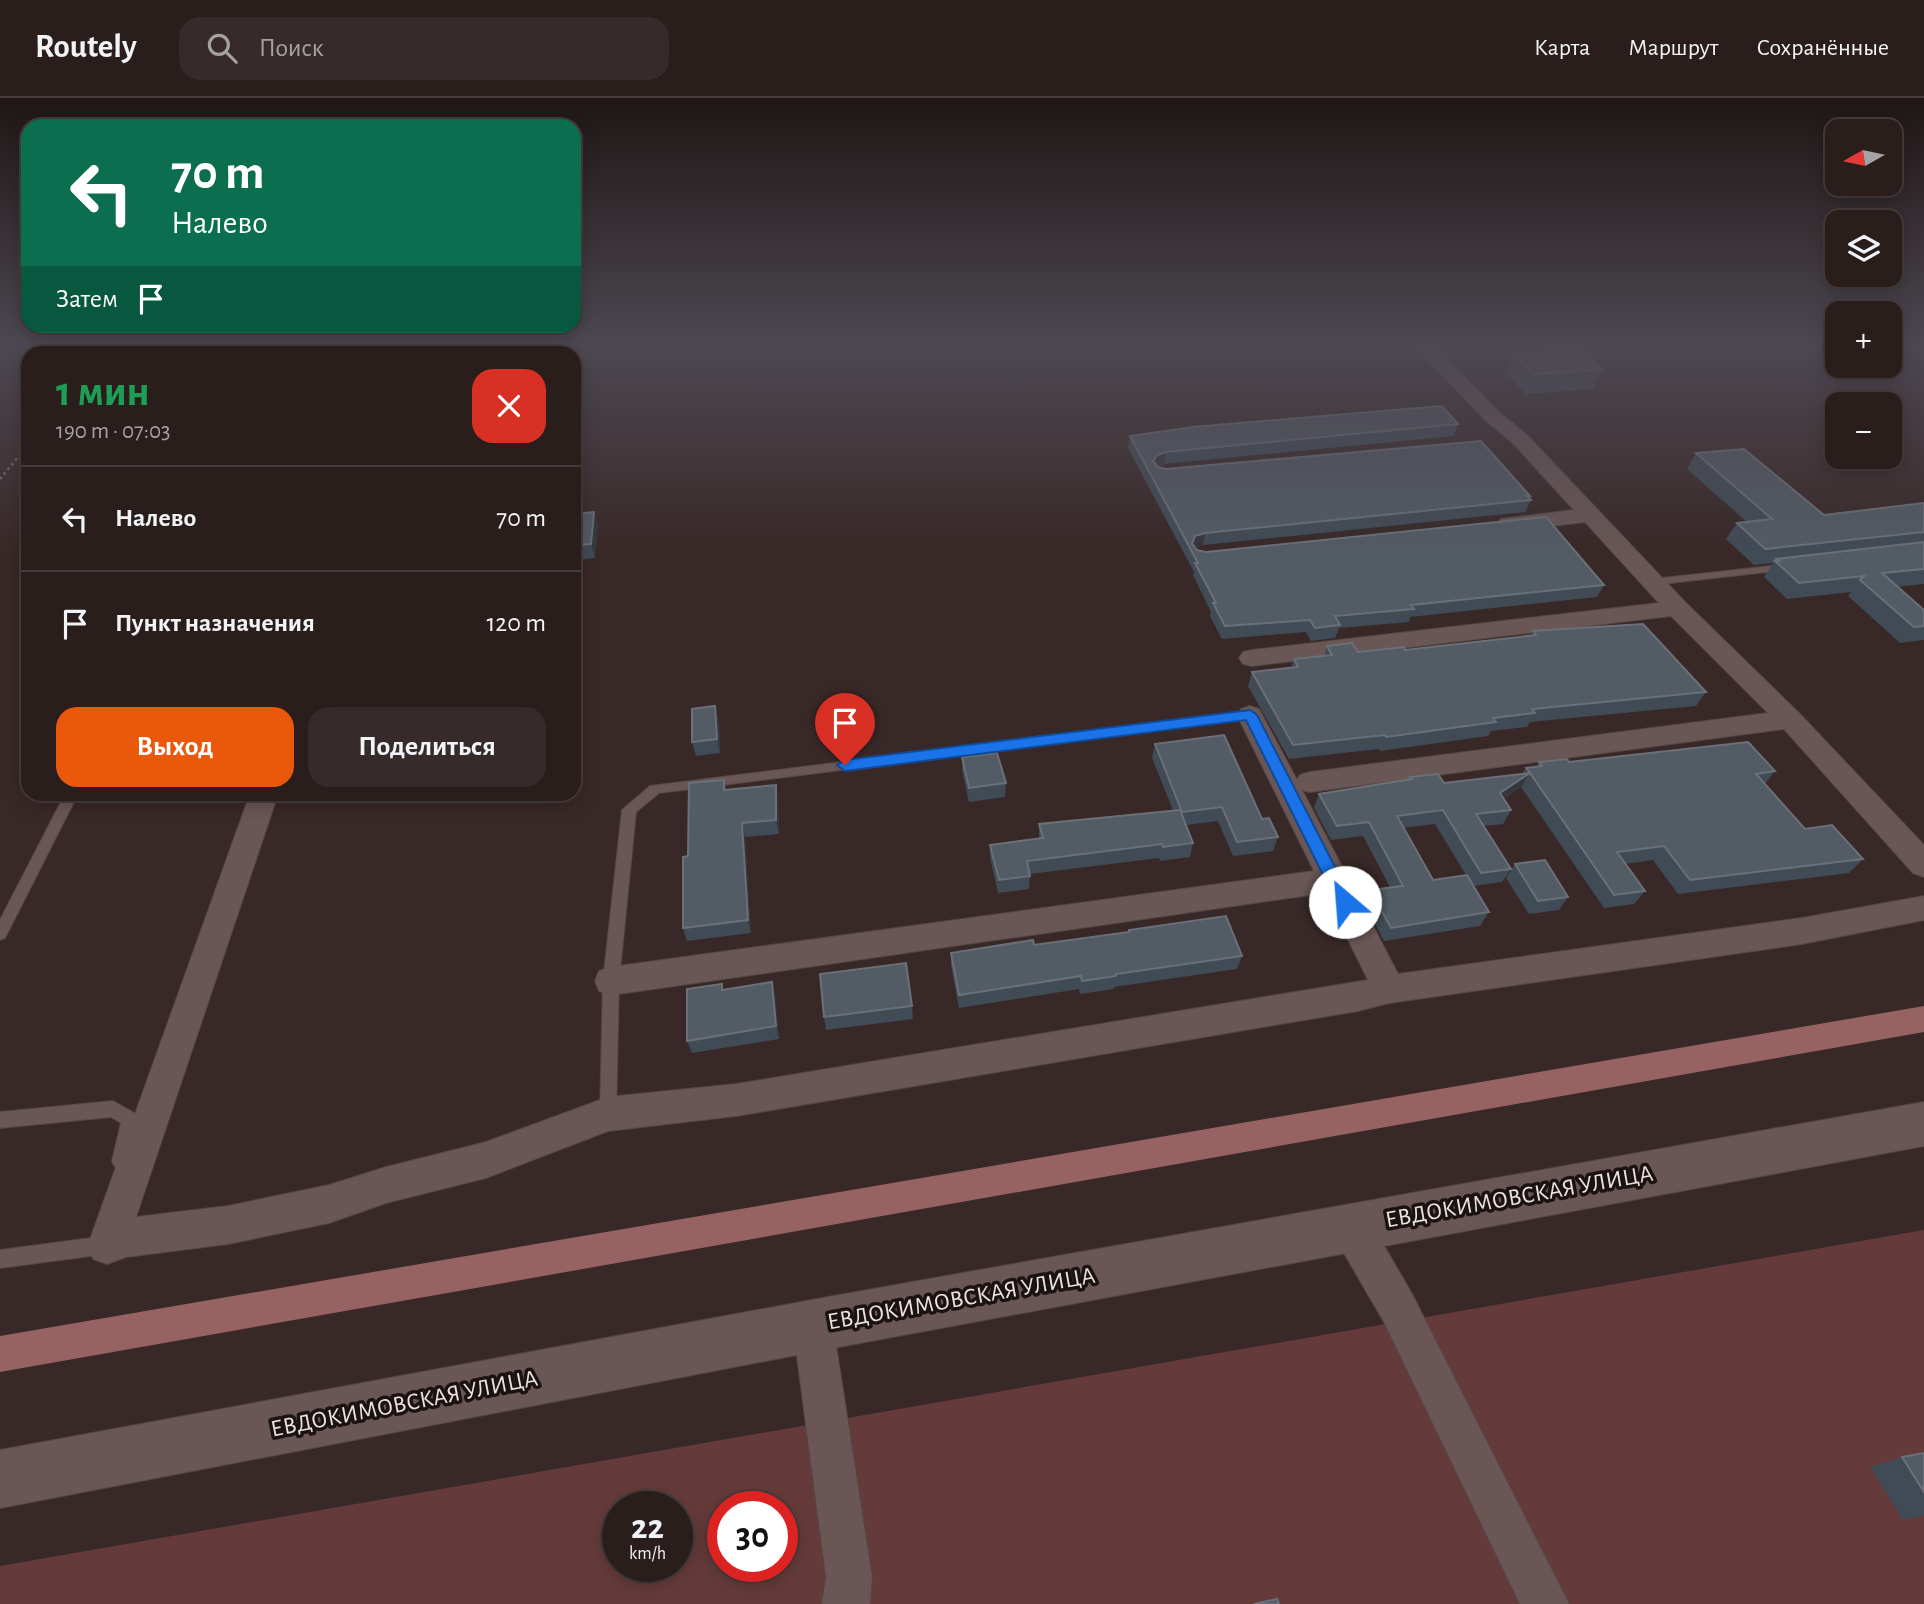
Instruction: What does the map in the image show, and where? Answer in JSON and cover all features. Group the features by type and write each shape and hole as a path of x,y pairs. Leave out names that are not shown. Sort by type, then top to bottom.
{"main road":[{"name":"ЕВДОКИМОВСКАЯ УЛИЦА","path":"0,1479 813,1326 1924,1124"}],"street":[{"path":"1491,415 1519,438 1677,608 1790,719 1924,865"},
{"path":"1492,440 1519,438"},
{"path":"1485,526 1593,515"},
{"path":"1252,657 1677,608"},
{"path":"1250,715 1389,989"},
{"path":"1310,782 1790,719"},
{"path":"107,1245 262,801"},
{"path":"611,981 1334,880"},
{"path":"107,1245 126,1238 228,1225 329,1204 386,1185 486,1160 608,1114 736,1100 1358,998 1389,989 1801,931 1924,908"},
{"path":"1351,1227 1404,1320 1545,1604"},
{"path":"813,1326 849,1577 846,1604"}],"lane":[{"path":"1653,582 1802,565"},
{"path":"608,1114 611,981 629,810 655,789 1250,715"},
{"path":"0,934 68,801"},
{"path":"0,1120 113,1108 130,1121 109,1210 107,1245 0,1259"}],"path":[{"path":"0,479 21,454"}],"shaded area":[{"path":"1924,1230 1924,1604 0,1604 0,1566"}],"building":[{"path":"1332,415 1450,415 1458,424 1166,452 1157,455 1153,461 1158,467 1166,469 1481,441 1531,500 1205,533 1195,536 1192,544 1197,550 1206,552 1546,517 1604,585 1411,605 1414,609 1335,616 1340,625 1315,628 1310,620 1225,626 1195,563 1198,563 1130,436 1193,427"},
{"path":"1744,449 1824,515 1924,503 1924,532 1765,549 1737,523 1772,519 1696,453"},
{"path":"594,512 591,544 581,545 581,513"},
{"path":"1924,542 1924,569 1882,573 1924,610 1924,626 1914,627 1860,580 1864,576 1799,583 1775,561 1779,561 1776,559"},
{"path":"1643,624 1706,692 1532,709 1535,713 1493,718 1496,722 1386,737 1293,745 1252,672 1298,667 1294,659 1332,655 1327,646 1352,643 1358,652 1404,647 1405,650 1536,635 1533,631"},
{"path":"715,706 717,739 692,742 692,709"},
{"path":"1224,735 1262,819 1269,818 1278,837 1237,842 1222,807 1182,812 1155,744"},
{"path":"1748,742 1775,771 1756,774 1805,829 1832,825 1863,859 1690,880 1664,846 1617,852 1645,891 1614,895 1526,768 1542,766 1539,762 1567,759 1569,762"},
{"path":"997,753 1006,783 969,788 962,757"},
{"path":"1530,773 1500,793 1511,810 1476,814 1511,869 1481,873 1443,810 1397,816 1433,880 1467,875 1489,912 1391,928 1370,890 1403,886 1369,822 1337,826 1319,794 1438,774 1444,783"},
{"path":"724,780 724,790 776,785 776,820 742,823 748,920 683,928 683,857 688,856 689,783"},
{"path":"1180,810 1193,843 1163,847 1162,844 1027,861 1030,876 999,880 990,845 1043,838 1039,824"},
{"path":"1545,860 1568,897 1538,901 1515,864"},
{"path":"1226,916 1242,956 1082,981 1081,976 959,995 951,953 1033,940 1034,945"},
{"path":"906,963 912,1006 824,1017 820,974"},
{"path":"772,982 776,1026 687,1041 687,989 722,984 722,990"},
{"path":"1924,1453 1924,1492 1902,1457"},
{"path":"1277,1599 1279,1604 1254,1604"}],"waterway":[{"path":"0,1354 1924,1019"}],"route":[{"path":"845,765 1250,715 1345,902"}]}
